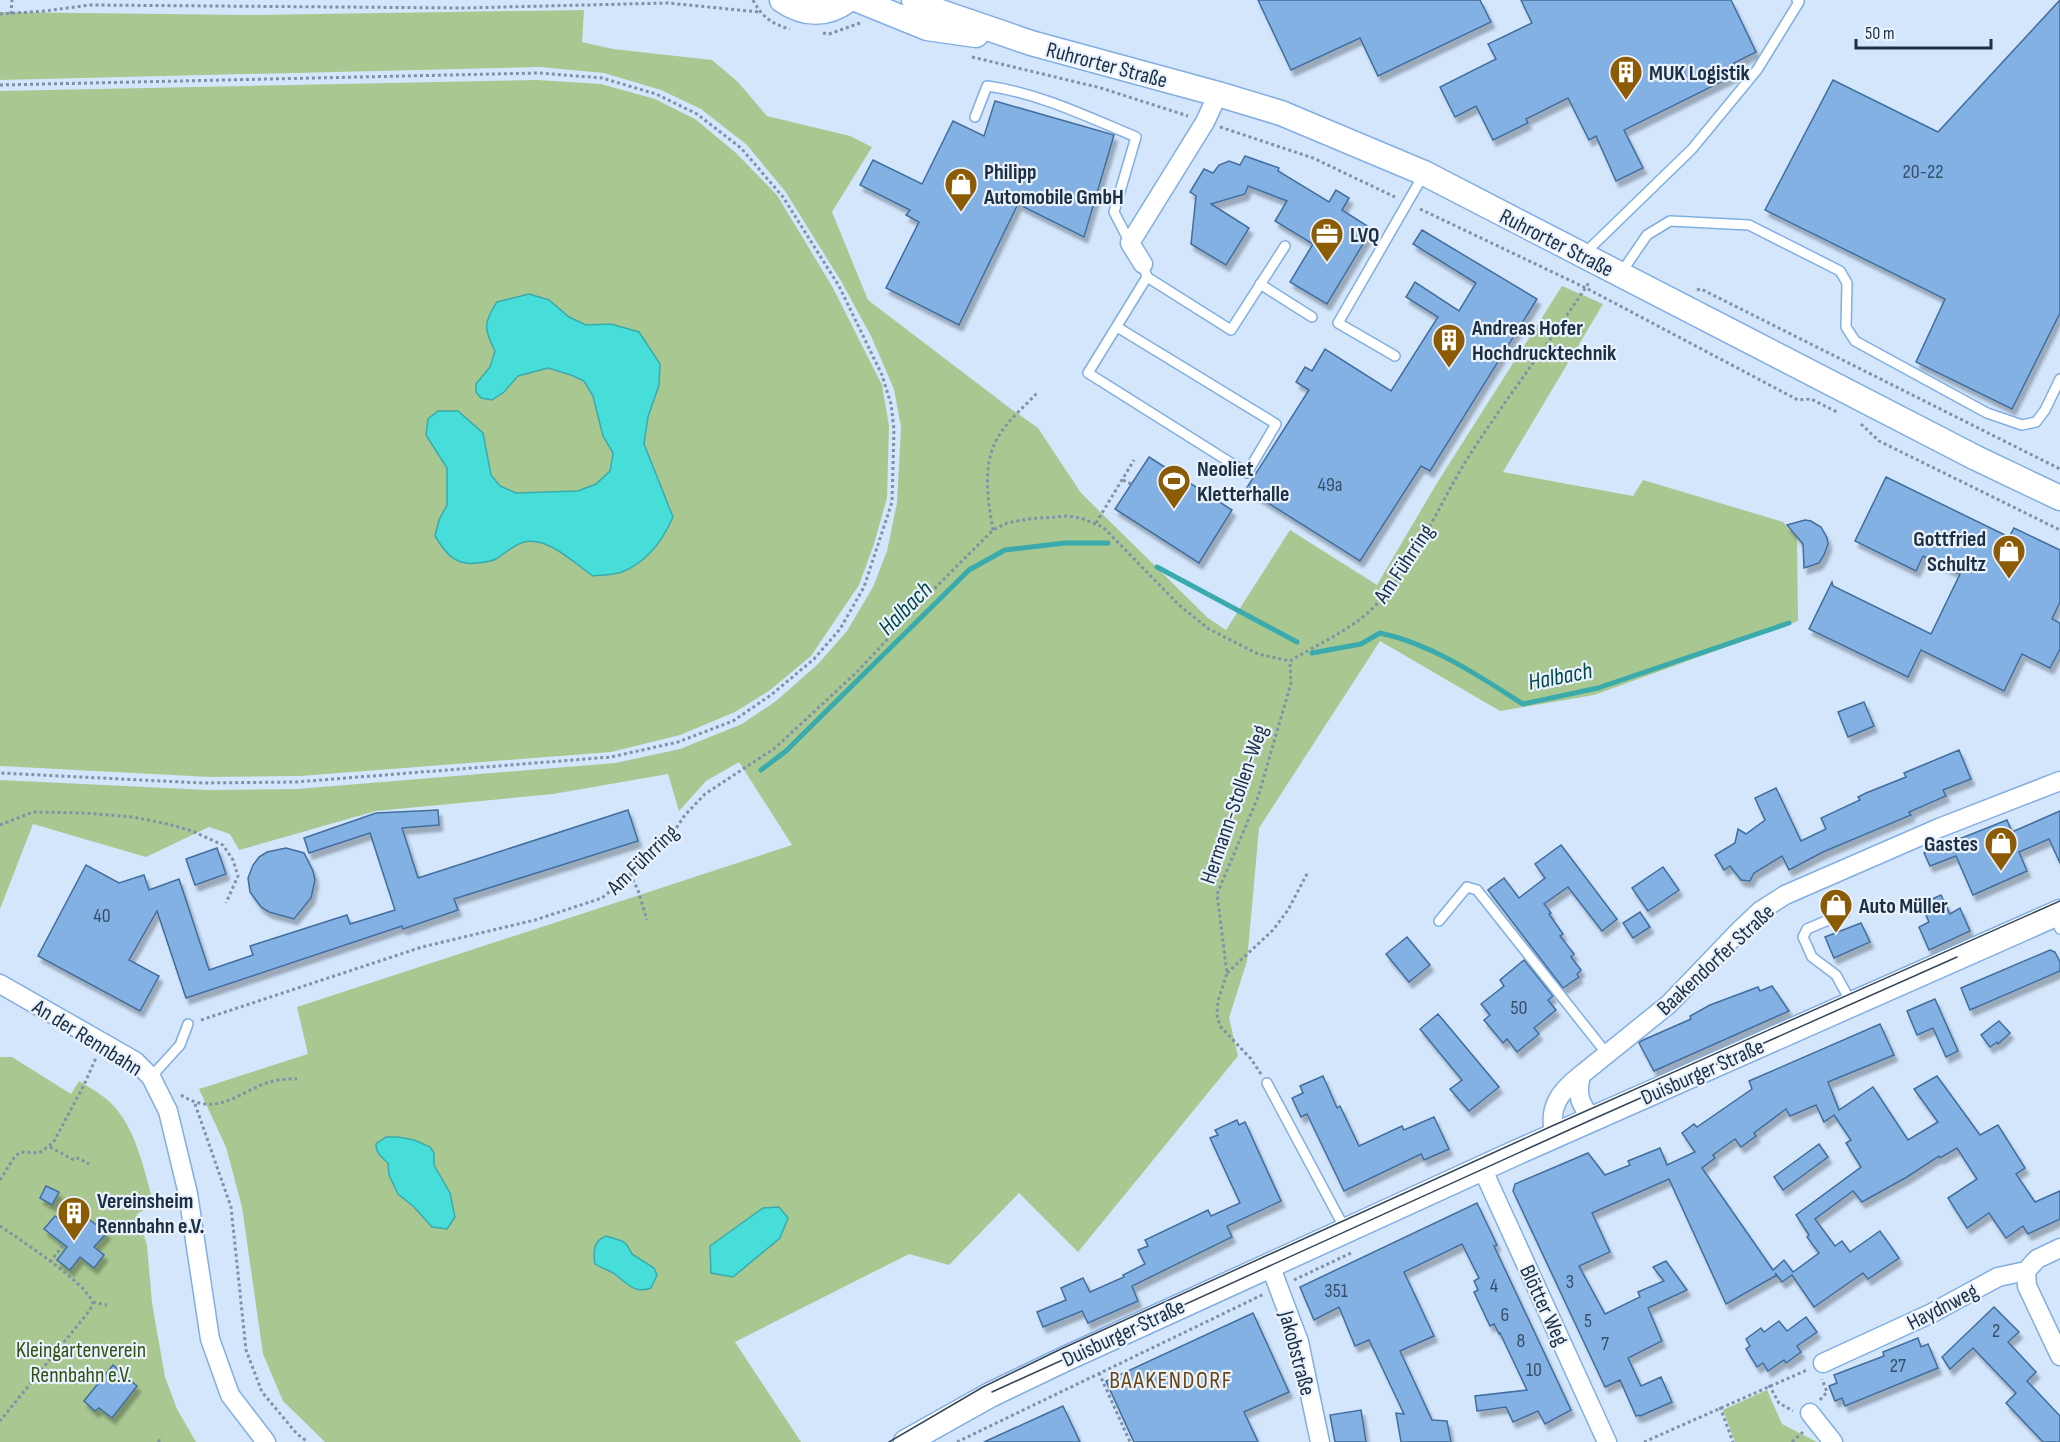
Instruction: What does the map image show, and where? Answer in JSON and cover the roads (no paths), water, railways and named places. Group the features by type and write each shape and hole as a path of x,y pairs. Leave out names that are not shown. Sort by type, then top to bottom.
{"street":[{"path":"782,0 808,12 824,12 839,7 848,0"},
{"name":"Ruhrorter Straße","path":"858,0 927,28 1031,43"},
{"name":"Ruhrorter Straße","path":"914,0 929,8 1031,43 1281,113 1424,173 1976,458 2060,498"},
{"name":"Ruhrorter Straße","path":"945,0 969,20"},
{"path":"1145,271 1130,243 1205,122 1218,94"},
{"name":"Baakendorfer Straße","path":"1555,1136 1552,1112 1566,1086 1669,1004 1760,911 1785,895 1939,828 2060,781"},
{"name":"Duisburger Straße","path":"906,1442 990,1395 1482,1168 1852,1004 2058,919"},
{"name":"An der Rennbahn","path":"0,984 103,1041 135,1061 151,1077 168,1111 188,1194 210,1339 230,1395 266,1442"},
{"path":"1581,1075 1578,1098 1592,1120"},
{"name":"Blötter Weg","path":"1482,1168 1607,1442"},
{"name":"Haydnweg","path":"1820,1364 1932,1313 1998,1277 2026,1271 2037,1259 2060,1248"},
{"name":"Jakobstraße","path":"1270,1265 1299,1342 1320,1442"},
{"path":"2026,1271 2027,1286 2060,1356"},
{"path":"1810,1413 1833,1442"}],"lane":[{"path":"1602,264 1635,207 1692,149 1756,70 1799,2 1797,0"},
{"path":"975,117 987,86 1013,90 1136,137 1114,212 1130,243"},
{"path":"1395,356 1338,323 1424,173"},
{"path":"1602,264 1670,221 1749,225 1840,271 1847,283 1846,327 1855,341 1987,413 2022,425 2036,422 2045,410 2060,379"},
{"path":"1117,327 1276,424 1247,473 1088,373 1117,327 1145,271 1231,330 1285,246"},
{"path":"1260,284 1312,317"},
{"path":"1440,921 1467,887 1477,890 1607,1054"},
{"path":"1845,913 1807,929 1803,937 1812,957 1836,975 1852,1004"},
{"path":"151,1077 180,1045 188,1024"},
{"path":"1267,1083 1346,1231"}],"waterway":[{"name":"Halbach","path":"761,770 786,751 969,570 1005,550 1065,543 1108,543"},
{"name":"Halbach","path":"1157,567 1297,642"},
{"name":"Halbach","path":"1312,653 1361,644 1380,633 1436,653 1472,672 1523,704 1598,688 1789,623"}],"tram line":[{"path":"889,1442 983,1387 1061,1349 1552,1126 2060,901"},
{"path":"992,1392 1591,1120 1957,957"}],"place":[{"name":"MUK Logistik","path":"1626,101"},
{"name":"Philipp Automobile GmbH","path":"961,213"},
{"name":"LVQ","path":"1327,263"},
{"name":"Andreas Hofer Hochdrucktechnik","path":"1449,369"},
{"name":"Neoliet Kletterhalle","path":"1174,510"},
{"name":"Gottfried Schultz","path":"2009,580"},
{"name":"Gastes","path":"2001,872"},
{"name":"Auto Müller","path":"1836,934"},
{"name":"Vereinsheim Rennbahn e.V.","path":"74,1242"}],"district":[{"name":"BAAKENDORF","path":"1171,1380"}],"park label":[{"name":"Kleingartenverein Rennbahn e.V.","path":"81,1362"}]}
